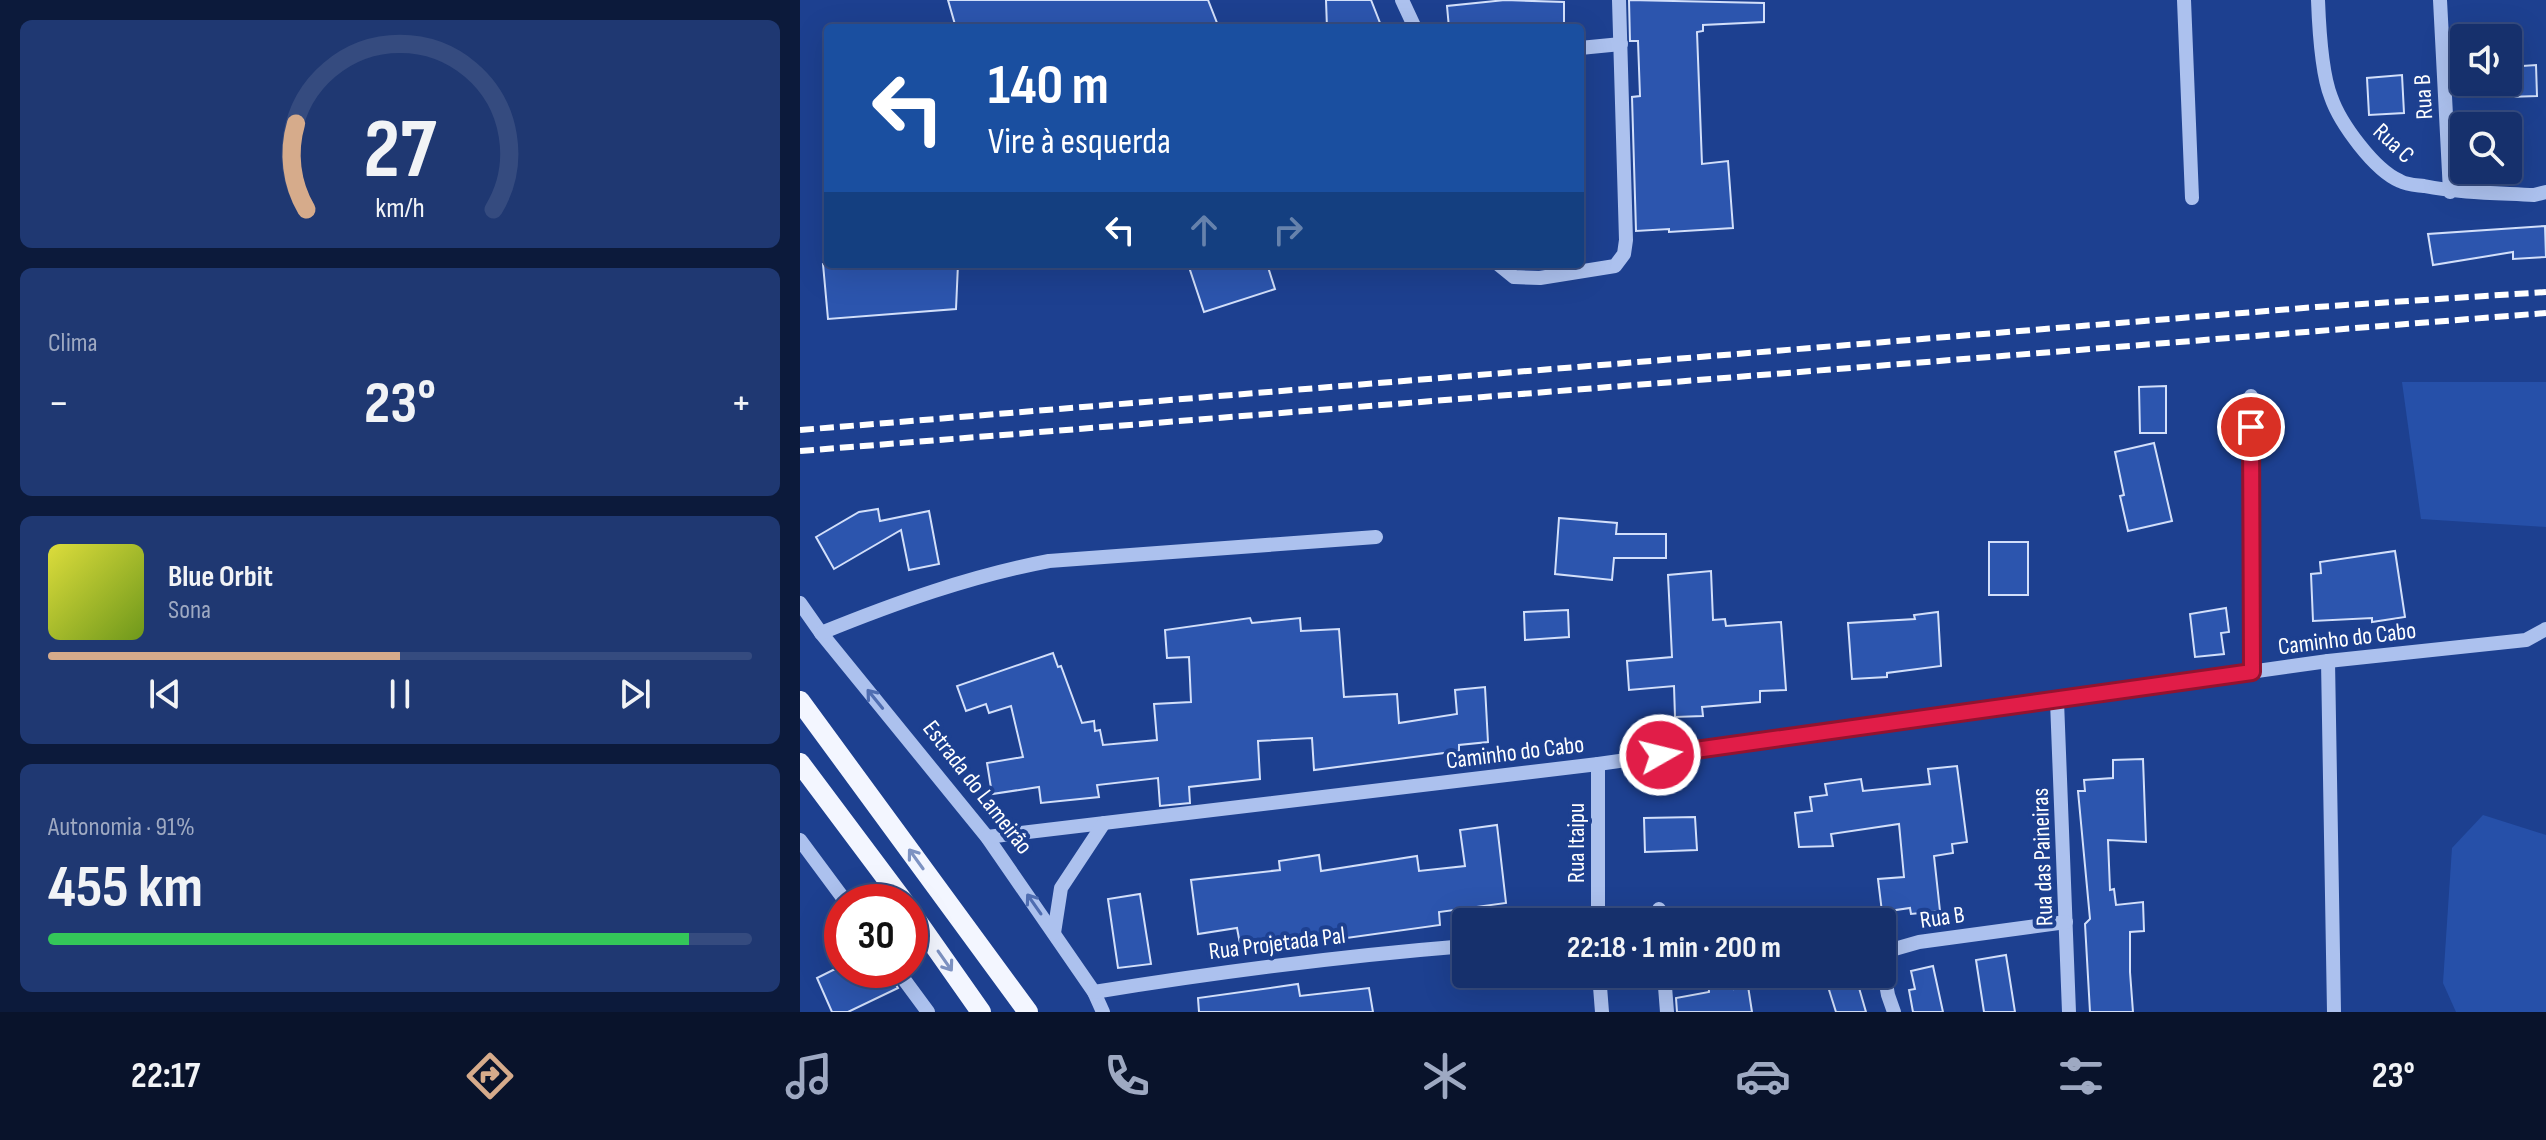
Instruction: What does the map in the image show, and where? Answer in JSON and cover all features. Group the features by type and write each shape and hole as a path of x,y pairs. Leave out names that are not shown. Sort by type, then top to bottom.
{"main road":[{"path":"800,701 1028,1012"},
{"path":"800,763 891,884"},
{"path":"928,937 981,1012"}],"street":[{"path":"1402,0 1413,24"},
{"path":"1503,268 1514,277 1540,278 1608,268 1620,260 1626,240 1619,0"},
{"path":"2184,0 2192,198"},
{"name":"Rua C","path":"2318,0 2330,96 2367,154 2401,182 2450,192 2534,195 2546,192"},
{"name":"Rua B","path":"2440,0 2450,192"},
{"path":"1584,48 1621,44"},
{"path":"2251,396 2252,672"},
{"path":"821,633 937,590 1049,561 1376,537"},
{"name":"Estrada do Lameirão","path":"800,603 987,837 1094,992 1103,1012"},
{"name":"Caminho do Cabo","path":"987,837 1598,764 2328,661 2526,640 2546,629"},
{"path":"2328,661 2334,1012"},
{"name":"Rua das Paineiras","path":"2057,701 2069,1012"},
{"name":"Rua Itaipu","path":"1598,764 1598,908"},
{"path":"1054,933 1061,888 1104,823"},
{"path":"800,840 833,884"},
{"name":"Rua B","path":"1894,1012 1882,961 1891,950 1919,942 2066,922"},
{"name":"Rua Projetada Pal","path":"1094,992 1238,970 1452,947"},
{"path":"910,988 928,1012"},
{"path":"1600,988 1602,1012"},
{"path":"1665,988 1667,1012"}],"shaded area":[{"path":"2402,382 2546,382 2546,527 2421,519"},
{"path":"2483,815 2546,835 2546,1012 2456,1012 2443,983 2452,848"}],"building":[{"path":"948,0 1208,0 1217,24 955,24"},
{"path":"1326,0 1371,0 1380,24 1327,24"},
{"path":"1505,0 1564,2 1564,24 1449,24 1447,6"},
{"path":"1629,0 1764,3 1764,22 1703,25 1703,31 1697,32 1702,164 1728,161 1733,228 1636,231 1632,97 1640,96 1638,41 1630,41"},
{"path":"2536,65 2537,96 2508,97 2522,96 2522,66"},
{"path":"2402,75 2404,113 2369,115 2367,78"},
{"path":"2545,226 2546,257 2513,259 2513,252 2433,265 2428,234"},
{"path":"823,264 824,268 958,268 956,309 828,319"},
{"path":"1189,268 1268,268 1275,289 1204,312"},
{"path":"2166,386 2166,433 2140,433 2139,387"},
{"path":"2154,443 2172,521 2128,531 2115,452"},
{"path":"878,509 880,521 929,511 939,564 909,570 901,530 834,569 816,537 859,512"},
{"path":"1559,518 1617,523 1616,534 1666,534 1666,558 1614,558 1612,580 1555,574"},
{"path":"1989,542 2028,542 2028,595 1989,595"},
{"path":"2395,551 2405,617 2372,622 2372,618 2313,621 2311,574 2321,573 2320,562"},
{"path":"1711,571 1713,620 1725,619 1726,626 1781,622 1786,690 1760,691 1760,702 1702,707 1703,716 1675,717 1674,686 1629,690 1627,661 1672,657 1668,575"},
{"path":"2226,608 2229,632 2221,633 2224,654 2195,657 2190,614"},
{"path":"1568,610 1569,637 1525,640 1524,612"},
{"path":"1938,612 1941,666 1887,673 1887,677 1852,679 1848,623 1915,619 1914,615"},
{"path":"1250,618 1252,623 1300,618 1301,631 1339,629 1344,697 1397,694 1399,723 1457,714 1455,690 1485,687 1488,742 1459,745 1459,751 1314,770 1312,738 1258,741 1260,779 1189,787 1190,803 1160,806 1158,778 1097,785 1099,797 1041,803 1039,787 992,794 987,763 1023,757 1011,706 989,713 986,704 966,711 957,686 1053,653 1058,667 1061,666 1082,723 1094,721 1095,731 1100,730 1103,745 1157,740 1154,704 1191,702 1189,657 1167,658 1165,630"},
{"path":"2143,759 2146,842 2108,840 2110,890 2114,889 2116,905 2143,902 2144,931 2130,932 2133,1012 2090,1012 2085,924 2090,919 2078,791 2085,791 2084,780 2113,778 2113,760"},
{"path":"1957,766 1967,842 1952,844 1953,853 1934,856 1940,911 1911,914 1910,908 1882,908 1878,879 1904,877 1899,824 1831,834 1833,846 1799,847 1795,813 1812,811 1810,797 1827,795 1825,784 1861,779 1863,791 1930,784 1928,769"},
{"path":"1695,817 1697,850 1645,852 1644,818"},
{"path":"1497,825 1506,903 1439,912 1440,925 1332,940 1291,944 1290,938 1240,944 1237,928 1198,934 1191,880 1280,870 1279,861 1319,855 1321,871 1417,856 1419,871 1465,866 1460,830"},
{"path":"1140,894 1151,964 1118,968 1108,899"},
{"path":"2006,955 2015,1012 1984,1012 1976,960"},
{"path":"1933,966 1943,1012 1913,1012 1909,990 1915,989 1911,971"},
{"path":"824,974 824,988 898,988 848,1012 832,1012 817,978"},
{"path":"1298,984 1300,996 1369,988 1373,1012 1199,1012 1198,998"},
{"path":"1709,988 1748,988 1752,1012 1677,1012 1676,998 1709,992"},
{"path":"1828,988 1859,988 1866,1012 1836,1012"}],"railway":[{"path":"800,430 2316,307 2546,292"},
{"path":"800,451 2546,313"}],"route":[{"path":"1660,755 2252,672 2251,427"}]}
